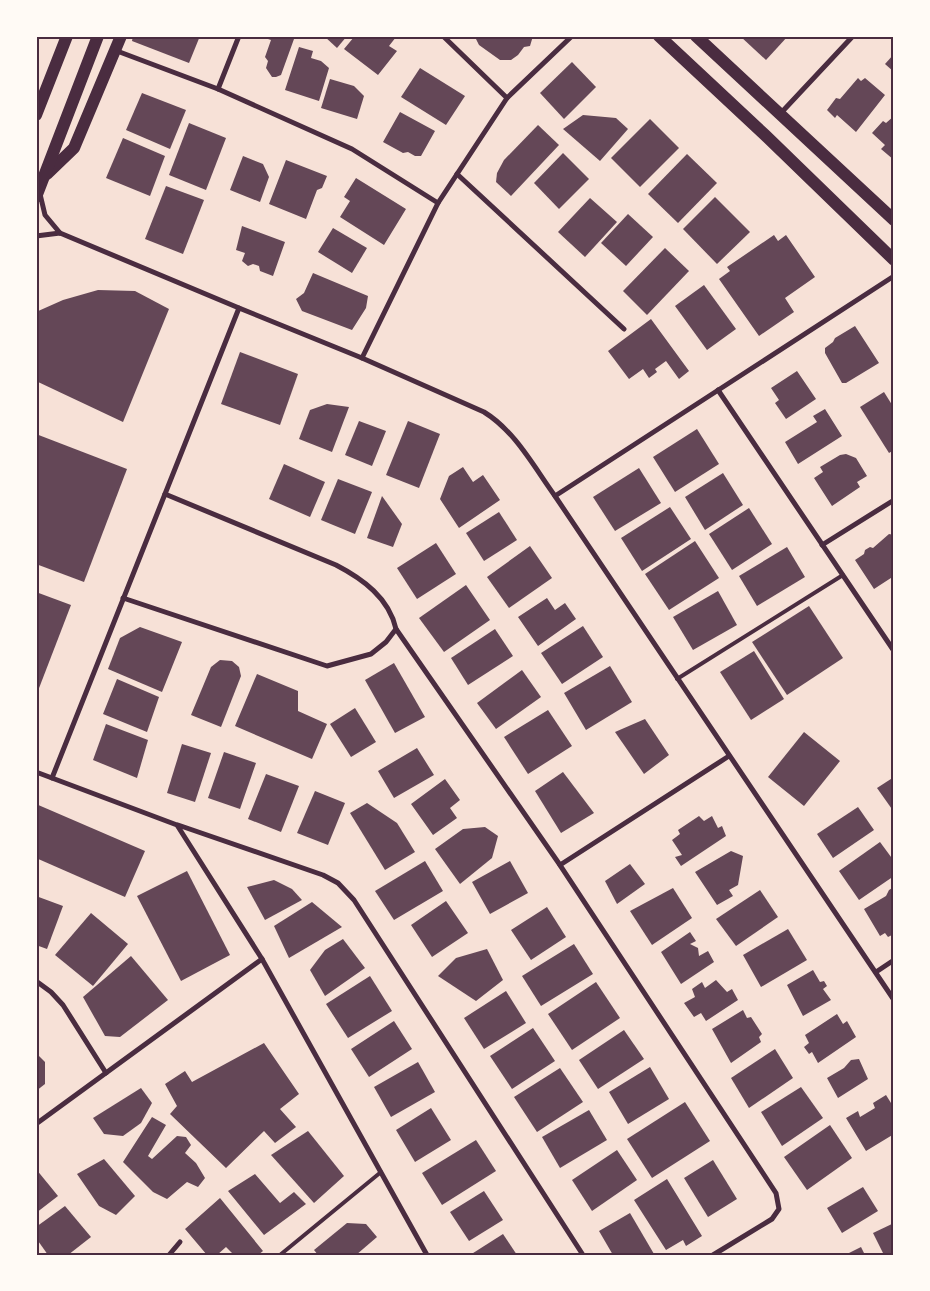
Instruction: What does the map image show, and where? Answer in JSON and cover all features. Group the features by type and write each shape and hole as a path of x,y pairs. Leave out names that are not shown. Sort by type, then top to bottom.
{"main road":[{"path":"36,115 67,36"},
{"path":"40,187 98,36"},
{"path":"40,187 74,148 121,36"},
{"path":"659,36 894,260"},
{"path":"696,36 894,220"}],"street":[{"path":"218,89 239,36"},
{"path":"443,36 507,98"},
{"path":"362,358 438,203 507,98 572,36"},
{"path":"780,114 853,36"},
{"path":"116,50 218,89 352,149 438,203"},
{"path":"457,174 624,329"},
{"path":"40,187 40,199 45,215 60,233 362,358 495,418 508,431 555,496 894,1000"},
{"path":"36,236 60,233"},
{"path":"555,496 894,276"},
{"path":"52,778 239,308"},
{"path":"718,390 894,651"},
{"path":"165,494 336,565 355,575 370,586 393,615 396,628 560,865 776,1193 779,1209 772,1220 713,1255"},
{"path":"822,544 894,500"},
{"path":"123,598 327,666 371,654 386,642 396,628"},
{"path":"560,865 729,756"},
{"path":"36,772 177,825 324,875 338,883 349,894 365,916 583,1255"},
{"path":"177,825 262,958 427,1255"},
{"path":"36,1124 262,958"},
{"path":"876,972 894,960"},
{"path":"36,982 63,1005 106,1073"},
{"path":"169,1255 180,1242"}],"lane":[{"path":"677,679 843,575"},
{"path":"280,1255 380,1172"}],"building":[{"path":"133,36 200,36 189,63 132,41"},
{"path":"265,36 287,36 294,39 281,75 276,77 272,77 266,68 268,61 265,57 271,40 265,38"},
{"path":"324,36 347,36 337,48"},
{"path":"360,36 396,37 389,46 397,51 378,75 344,49 354,37 359,38"},
{"path":"479,36 533,36 530,46 524,47 518,55 511,60 500,60 479,45 476,39"},
{"path":"740,36 788,36 766,60"},
{"path":"299,47 313,51 311,58 321,61 329,68 319,101 285,90"},
{"path":"894,54 894,72 885,64"},
{"path":"572,62 596,87 564,119 540,93"},
{"path":"420,68 465,96 446,125 401,97"},
{"path":"858,78 861,81 865,78 885,95 856,132 837,115 835,118 827,110 836,98 840,99"},
{"path":"330,79 354,86 364,96 357,119 321,108"},
{"path":"142,93 186,110 170,149 126,130"},
{"path":"400,112 435,131 421,156 415,156 408,152 403,153 383,142"},
{"path":"583,115 616,118 628,129 600,161 563,129"},
{"path":"894,116 894,160 881,149 885,145 872,133 883,121 886,123"},
{"path":"650,119 679,148 640,187 611,158"},
{"path":"189,123 226,138 206,190 169,175"},
{"path":"538,125 559,145 511,196 496,182 497,173 504,160"},
{"path":"123,138 165,156 150,196 106,178"},
{"path":"563,153 589,179 559,209 534,183"},
{"path":"687,154 717,183 678,223 648,194"},
{"path":"243,156 263,164 269,177 260,202 230,190"},
{"path":"286,160 327,176 322,188 317,190 306,219 269,204"},
{"path":"356,178 406,209 384,245 340,217 350,201 344,197"},
{"path":"166,186 204,200 183,254 145,239"},
{"path":"715,197 750,232 717,264 683,229"},
{"path":"590,198 617,222 585,257 558,232"},
{"path":"628,214 653,237 626,266 601,243"},
{"path":"242,226 285,242 273,276 260,271 259,266 253,264 248,266 242,261 245,253 236,250"},
{"path":"333,228 367,248 352,273 318,252"},
{"path":"774,235 778,241 786,235 815,277 785,298 794,312 759,336 719,279 730,271 727,267"},
{"path":"665,248 689,271 647,315 623,291"},
{"path":"313,273 368,296 366,308 352,330 302,311 296,299 304,293"},
{"path":"704,285 736,329 707,350 675,306"},
{"path":"98,290 135,291 169,309 123,422 36,381 36,312 63,300"},
{"path":"651,319 689,371 679,379 666,361 655,369 657,372 649,378 643,369 629,379 608,351"},
{"path":"855,326 879,363 846,383 842,383 825,353 825,348 835,338"},
{"path":"240,352 298,374 280,425 221,404"},
{"path":"797,371 816,399 786,419 775,403 779,400 771,388"},
{"path":"884,392 894,408 894,450 889,453 860,407"},
{"path":"327,404 349,407 332,452 299,439 310,410"},
{"path":"825,409 842,436 798,464 785,442 817,422 813,416"},
{"path":"359,421 386,431 372,466 345,455"},
{"path":"408,421 440,434 419,488 386,475"},
{"path":"697,429 719,464 675,492 653,457"},
{"path":"36,434 127,469 84,582 36,564"},
{"path":"846,454 856,458 867,476 857,482 860,487 832,506 814,478 823,472 820,467 840,455"},
{"path":"284,464 325,482 310,517 269,499"},
{"path":"463,467 473,482 483,475 500,500 459,528 440,499 449,476"},
{"path":"639,468 661,503 615,531 593,497"},
{"path":"723,473 743,505 705,530 685,497"},
{"path":"338,479 372,492 355,534 321,520"},
{"path":"382,496 402,524 393,547 367,538"},
{"path":"670,507 691,539 642,571 621,538"},
{"path":"749,508 772,544 732,570 709,534"},
{"path":"499,512 517,540 484,561 466,533"},
{"path":"889,534 894,535 894,576 874,589 855,560 864,554 865,550 870,547 873,548"},
{"path":"695,541 719,578 669,610 645,574"},
{"path":"436,543 456,574 417,599 397,568"},
{"path":"530,546 552,578 509,608 487,577"},
{"path":"787,547 805,577 757,606 739,576"},
{"path":"466,585 490,620 444,652 419,618"},
{"path":"718,591 737,625 693,650 673,617"},
{"path":"36,592 71,605 36,696"},
{"path":"547,598 555,610 565,603 576,619 538,646 518,617"},
{"path":"809,606 843,658 787,695 752,642"},
{"path":"583,626 603,657 562,684 541,653"},
{"path":"140,627 182,642 162,692 108,669 120,638"},
{"path":"495,629 513,656 468,685 451,658"},
{"path":"754,651 784,699 751,720 720,672"},
{"path":"220,660 232,661 239,667 241,676 221,727 191,715 211,667"},
{"path":"394,663 425,717 395,733 365,680"},
{"path":"610,666 632,702 586,730 564,693"},
{"path":"522,670 541,697 496,729 477,703"},
{"path":"257,674 298,691 298,711 327,724 312,759 235,726"},
{"path":"117,679 159,697 147,732 103,714"},
{"path":"355,708 376,742 351,757 330,724"},
{"path":"548,710 572,746 528,774 504,737"},
{"path":"645,719 669,755 644,774 615,732"},
{"path":"106,724 148,740 137,778 93,760"},
{"path":"804,732 840,761 804,806 768,777"},
{"path":"182,744 211,753 195,802 167,793"},
{"path":"417,748 434,775 394,798 378,771"},
{"path":"224,752 256,763 240,809 208,798"},
{"path":"563,772 594,813 561,833 535,791"},
{"path":"266,774 299,786 281,832 248,819"},
{"path":"894,777 894,812 877,788"},
{"path":"445,779 460,800 450,808 457,818 433,835 411,804"},
{"path":"315,791 345,803 328,845 297,833"},
{"path":"367,803 397,823 415,852 385,870 350,813"},
{"path":"36,804 145,851 125,897 36,858"},
{"path":"858,807 874,830 833,858 817,834"},
{"path":"699,816 704,821 712,816 718,828 722,826 726,836 681,866 675,857 682,855 672,840 680,834 678,830"},
{"path":"485,827 498,836 492,858 460,884 435,849 463,829"},
{"path":"880,842 894,861 894,876 859,900 839,871"},
{"path":"731,851 743,856 738,885 729,890 733,896 717,905 695,872"},
{"path":"425,861 443,891 394,920 375,891"},
{"path":"510,861 528,893 490,914 472,882"},
{"path":"630,864 645,884 617,904 605,881"},
{"path":"187,871 230,955 181,981 137,896"},
{"path":"274,880 292,889 302,900 265,920 247,887"},
{"path":"894,887 894,934 888,937 885,933 880,936 864,909 886,896 889,890"},
{"path":"673,888 692,918 652,945 630,911"},
{"path":"760,890 778,917 736,946 716,919"},
{"path":"36,896 63,906 47,949 36,945"},
{"path":"446,901 468,933 432,957 411,925"},
{"path":"312,902 342,927 289,958 274,926"},
{"path":"547,907 566,937 531,960 511,930"},
{"path":"91,913 128,944 93,986 55,955"},
{"path":"788,929 807,960 761,987 743,955"},
{"path":"690,932 696,941 690,944 698,948 699,956 708,951 714,962 681,984 661,952"},
{"path":"343,939 365,968 325,996 310,970 325,950"},
{"path":"574,944 593,974 541,1006 522,976"},
{"path":"487,949 503,980 476,1001 438,976 456,958"},
{"path":"131,956 168,1000 120,1037 105,1036 83,997"},
{"path":"813,970 820,982 824,981 827,986 823,989 831,1000 803,1016 787,985"},
{"path":"370,976 392,1011 348,1038 326,1004"},
{"path":"716,980 727,992 732,989 738,1000 706,1021 701,1013 694,1017 684,1003 695,997 692,989 702,982 705,988"},
{"path":"596,982 620,1018 572,1050 548,1014"},
{"path":"506,991 526,1023 484,1049 464,1018"},
{"path":"743,1010 747,1018 751,1017 762,1034 759,1037 761,1042 731,1063 712,1029"},
{"path":"837,1014 843,1024 847,1021 856,1037 818,1063 812,1052 809,1054 804,1047 809,1043 805,1035"},
{"path":"394,1021 412,1049 369,1077 351,1049"},
{"path":"533,1028 555,1061 512,1089 490,1056"},
{"path":"624,1030 644,1059 598,1089 579,1060"},
{"path":"264,1043 299,1094 280,1109 296,1127 275,1143 264,1131 226,1168 170,1114 177,1106 165,1084 185,1071 192,1082"},
{"path":"775,1049 793,1078 749,1108 731,1078"},
{"path":"36,1053 45,1062 45,1084 36,1091"},
{"path":"859,1059 868,1079 838,1098 827,1078 844,1068 851,1060"},
{"path":"418,1062 435,1092 391,1117 374,1087"},
{"path":"650,1067 669,1099 628,1124 609,1092"},
{"path":"560,1068 583,1102 537,1132 514,1097"},
{"path":"801,1087 823,1118 782,1146 761,1112"},
{"path":"141,1088 152,1103 141,1123 123,1136 104,1134 93,1118"},
{"path":"886,1095 891,1103 894,1102 894,1134 866,1151 846,1118 858,1111 860,1117 875,1108 873,1103"},
{"path":"685,1102 710,1141 652,1178 627,1139"},
{"path":"431,1108 451,1140 415,1162 396,1130"},
{"path":"589,1110 607,1140 560,1168 542,1137"},
{"path":"152,1117 166,1125 148,1156 152,1159 177,1136 186,1137 191,1145 185,1153 196,1163 205,1178 198,1187 187,1182 167,1199 153,1192 123,1162"},
{"path":"830,1125 852,1158 807,1190 784,1157"},
{"path":"308,1131 344,1176 314,1203 271,1155"},
{"path":"476,1140 496,1171 442,1205 422,1173"},
{"path":"617,1150 637,1180 592,1211 572,1180"},
{"path":"104,1159 135,1196 116,1215 99,1206 77,1174"},
{"path":"713,1160 737,1199 708,1217 684,1178"},
{"path":"36,1169 58,1196 36,1213"},
{"path":"255,1174 280,1203 294,1192 306,1204 264,1235 228,1191"},
{"path":"667,1179 702,1236 686,1246 683,1240 666,1250 634,1200"},
{"path":"863,1187 878,1211 842,1233 827,1208"},
{"path":"484,1191 503,1220 469,1241 450,1212"},
{"path":"220,1198 263,1251 258,1255 234,1255 226,1247 217,1255 207,1255 185,1229"},
{"path":"65,1206 91,1237 68,1255 48,1255 36,1238 36,1227"},
{"path":"630,1213 654,1254 613,1255 599,1231"},
{"path":"347,1223 366,1224 377,1237 356,1255 318,1255 314,1250"},
{"path":"894,1223 894,1255 884,1255 873,1233"},
{"path":"503,1234 517,1255 470,1255"},
{"path":"861,1247 865,1255 845,1255"}]}
